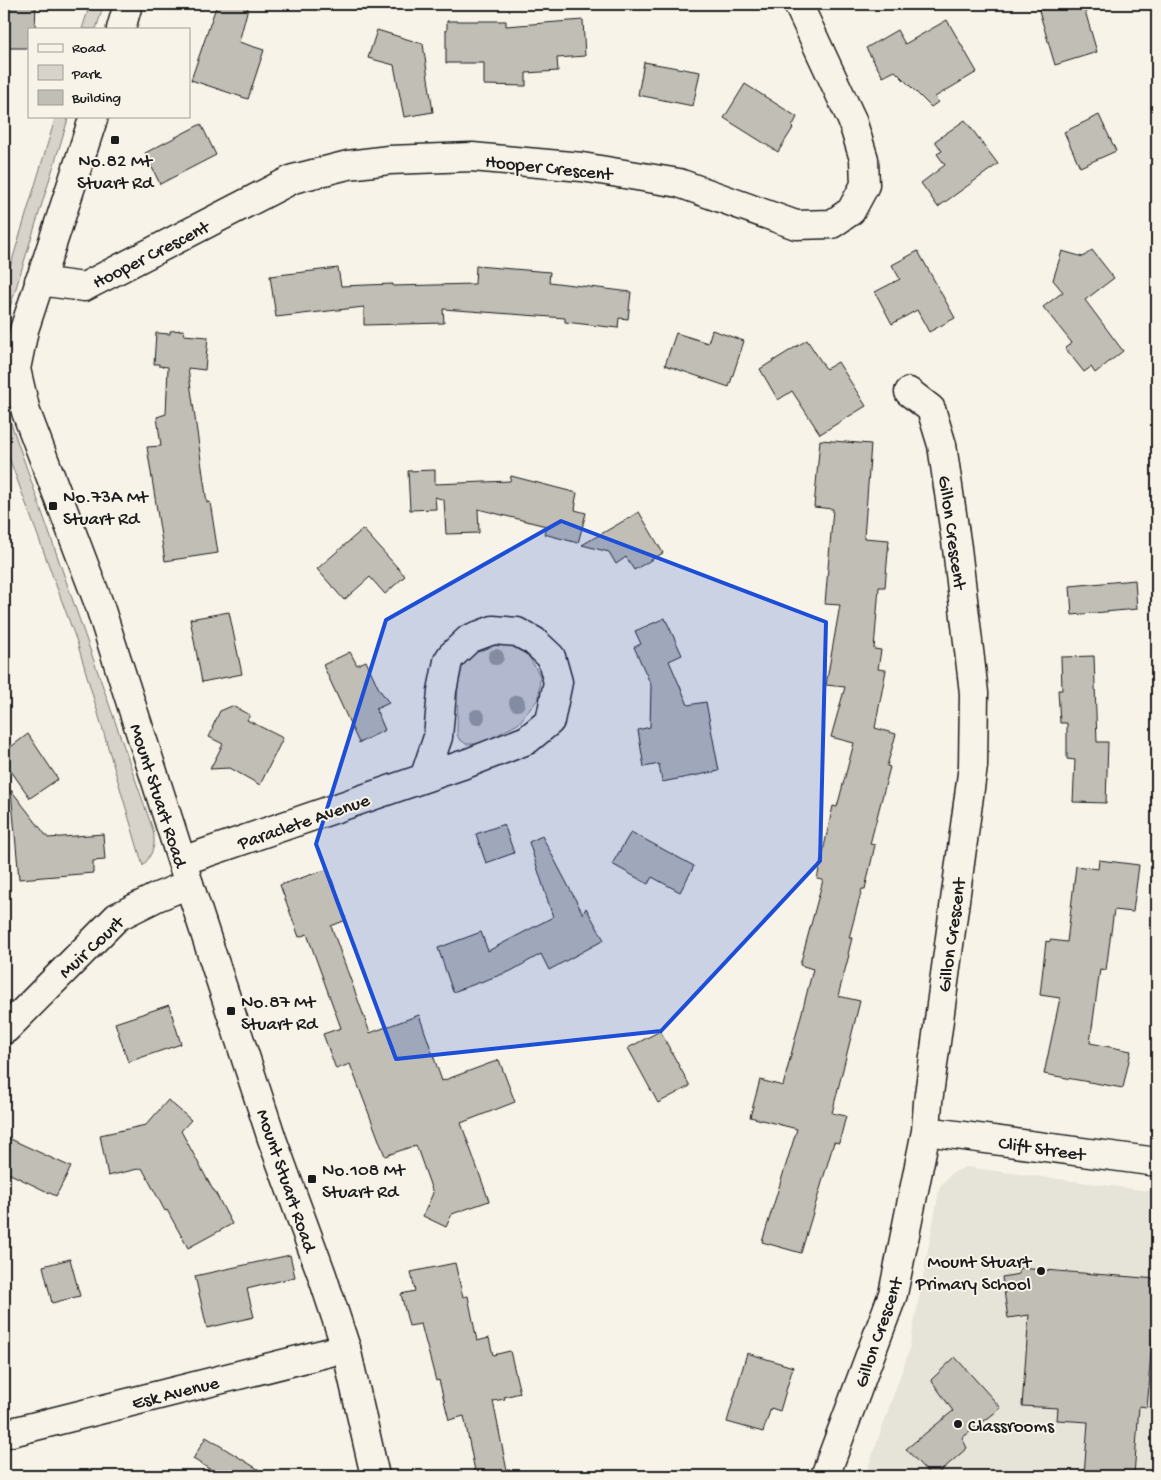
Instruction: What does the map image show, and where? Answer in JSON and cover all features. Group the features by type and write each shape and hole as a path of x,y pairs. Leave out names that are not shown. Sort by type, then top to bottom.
{"street":[{"path":"120,28 128,4"},
{"name":"Hooper Crescent","path":"40,281 84,287 293,179 348,165 389,160 472,158 582,167 678,183 796,225 832,224 851,211 865,185 864,158 852,120 798,4"},
{"name":"Mount Stuart Road","path":"93,118 10,369 99,604 272,1138 322,1275 346,1348 375,1476"},
{"name":"Gillon Crescent","path":"825,1476 893,1294 926,1131 928,1102 973,766 974,693 959,563 942,445 931,409 909,392"},
{"name":"Paraclete Avenue","path":"185,873 424,778 527,740 550,721 558,682 551,657 534,641 517,632 493,630 469,639 451,656 448,661 442,691 438,737 424,778"},
{"name":"Muir Court","path":"6,1029 117,918 157,897 185,873"},
{"name":"Clift Street","path":"926,1131 1157,1162"},
{"name":"Esk Avenue","path":"4,1434 346,1348"}],"highlighted area":[{"path":"561,521 826,622 820,861 661,1031 396,1059 316,844 386,620"}],"shaded area":[{"name":"Mount Stuart Primary School","path":"966,1167 1157,1192 1157,1476 865,1476 909,1351 940,1186 952,1173"}],"green space":[{"path":"90,4 104,4 96,28 82,28"},
{"path":"55,118 68,118 4,323 4,287"},
{"path":"4,408 153,830 153,849 143,866 77,642 4,444"},
{"path":"487,644 511,645 528,655 540,676 539,698 518,724 480,744 466,744 459,739 457,734 458,670"}],"building":[{"path":"4,4 36,4 35,28 28,28 28,48 4,48"},
{"path":"217,4 249,4 239,42 264,50 248,99 191,80"},
{"path":"1037,4 1083,4 1097,52 1055,65"},
{"path":"583,20 585,56 557,58 558,71 526,73 526,86 484,85 484,63 446,63 447,21 506,21 506,26"},
{"path":"947,20 977,72 935,97 938,102 931,107 895,71 883,77 866,48 897,30 905,44"},
{"path":"377,30 423,44 433,112 404,117 394,65 368,58"},
{"path":"644,62 700,72 693,106 638,95"},
{"path":"745,84 797,117 793,128 778,152 724,118"},
{"path":"1099,115 1116,151 1080,167 1064,132"},
{"path":"965,120 998,164 938,207 921,183 945,165 937,154 942,151 935,141"},
{"path":"201,124 216,155 160,184 145,153"},
{"path":"1092,250 1114,278 1085,300 1123,351 1095,373 1091,367 1084,372 1065,348 1072,343 1043,307 1063,292 1053,280 1062,251 1083,257"},
{"path":"918,251 955,318 929,332 917,310 892,324 875,292 900,279 892,265"},
{"path":"476,266 550,272 549,282 631,292 628,319 619,318 618,328 565,322 565,318 443,309 444,323 364,325 364,307 276,317 270,276 338,268 341,286 475,284"},
{"path":"183,330 184,335 208,337 205,370 188,368 207,503 210,502 218,553 165,561 147,447 161,446 157,417 166,414 168,367 154,364 156,333 170,334 170,331"},
{"path":"712,330 744,341 729,387 665,365 676,333 708,343"},
{"path":"807,340 826,369 838,362 866,406 820,434 792,391 778,400 760,369"},
{"path":"820,440 871,444 864,538 889,540 885,587 879,587 874,649 881,650 878,669 886,670 875,728 896,734 887,766 890,767 870,844 875,845 865,889 862,889 849,938 852,938 849,955 838,996 860,1001 832,1113 846,1116 839,1143 834,1142 801,1253 762,1242 797,1129 750,1117 760,1080 783,1086 813,969 800,965 823,880 817,879 833,806 837,807 854,743 831,737 845,687 826,685 840,605 825,604 833,509 814,507"},
{"path":"435,470 435,484 510,481 511,476 577,493 575,510 586,513 578,543 544,534 546,526 478,509 479,533 446,534 444,500 435,497 436,509 410,510 408,471"},
{"path":"639,512 663,553 634,570 626,557 616,564 609,552 582,545"},
{"path":"363,529 405,576 385,594 370,577 344,600 317,569"},
{"path":"1135,580 1137,609 1072,615 1070,586"},
{"path":"229,612 242,674 202,682 190,619"},
{"path":"665,618 682,655 669,661 688,705 706,702 719,771 662,782 659,764 644,767 638,730 650,727 651,685 634,647 641,644 635,631"},
{"path":"350,652 357,665 366,661 379,689 389,703 376,709 385,730 359,743 323,665"},
{"path":"1094,656 1097,742 1108,742 1106,803 1073,802 1075,760 1067,759 1067,723 1060,723 1058,690 1062,690 1061,657"},
{"path":"232,706 250,715 247,720 283,738 260,785 230,768 210,769 223,744 209,737 212,728 220,711"},
{"path":"28,734 58,779 30,798 4,761 4,752"},
{"path":"11,790 48,838 103,834 105,860 93,861 93,873 19,879"},
{"path":"504,824 514,853 486,863 476,834"},
{"path":"631,832 694,866 680,892 652,877 648,884 612,864"},
{"path":"542,836 583,914 586,908 604,940 549,970 541,954 511,971 453,992 438,948 481,932 488,951 553,917 529,842"},
{"path":"1099,860 1139,865 1133,912 1114,910 1106,970 1100,969 1090,1043 1131,1051 1123,1088 1044,1074 1060,998 1040,995 1046,941 1067,942 1076,866 1098,869"},
{"path":"328,869 346,920 331,926 370,1033 419,1015 442,1081 499,1060 515,1102 461,1123 489,1201 452,1214 446,1227 423,1216 433,1193 416,1145 385,1156 350,1064 336,1069 323,1034 341,1028 307,934 299,937 280,885"},
{"path":"169,1005 181,1044 128,1062 115,1023"},
{"path":"660,1031 690,1086 658,1103 628,1048"},
{"path":"168,1100 191,1120 181,1131 232,1224 188,1248 142,1168 108,1176 100,1135 146,1125"},
{"path":"4,1136 71,1167 56,1196 4,1171"},
{"path":"290,1255 295,1277 247,1289 254,1317 207,1328 195,1276"},
{"path":"70,1259 80,1296 52,1303 43,1266"},
{"path":"455,1263 463,1297 468,1296 477,1341 489,1338 493,1355 510,1351 520,1393 493,1401 508,1476 476,1476 464,1416 449,1420 439,1380 436,1381 421,1324 409,1326 401,1294 415,1291 411,1272"},
{"path":"1019,1268 1157,1279 1147,1407 1139,1406 1134,1476 1084,1476 1088,1422 1057,1420 1058,1408 1022,1406 1029,1315 1008,1318 1002,1277 1019,1274"},
{"path":"747,1353 793,1367 780,1411 771,1408 763,1432 727,1422"},
{"name":"Classrooms","path":"955,1357 1001,1408 962,1438 967,1448 935,1476 931,1476 906,1449 953,1411 931,1380"},
{"path":"206,1437 269,1476 221,1476 193,1459"}],"place":[{"name":"No.82 Mt Stuart Rd","path":"115,140"},
{"name":"No.73A Mt Stuart Rd","path":"53,506"},
{"name":"No.87 Mt Stuart Rd","path":"231,1011"},
{"name":"No.108 Mt Stuart Rd","path":"312,1179"},
{"name":"Mount Stuart Primary School","path":"1041,1271"},
{"name":"Classrooms","path":"958,1424"}]}
